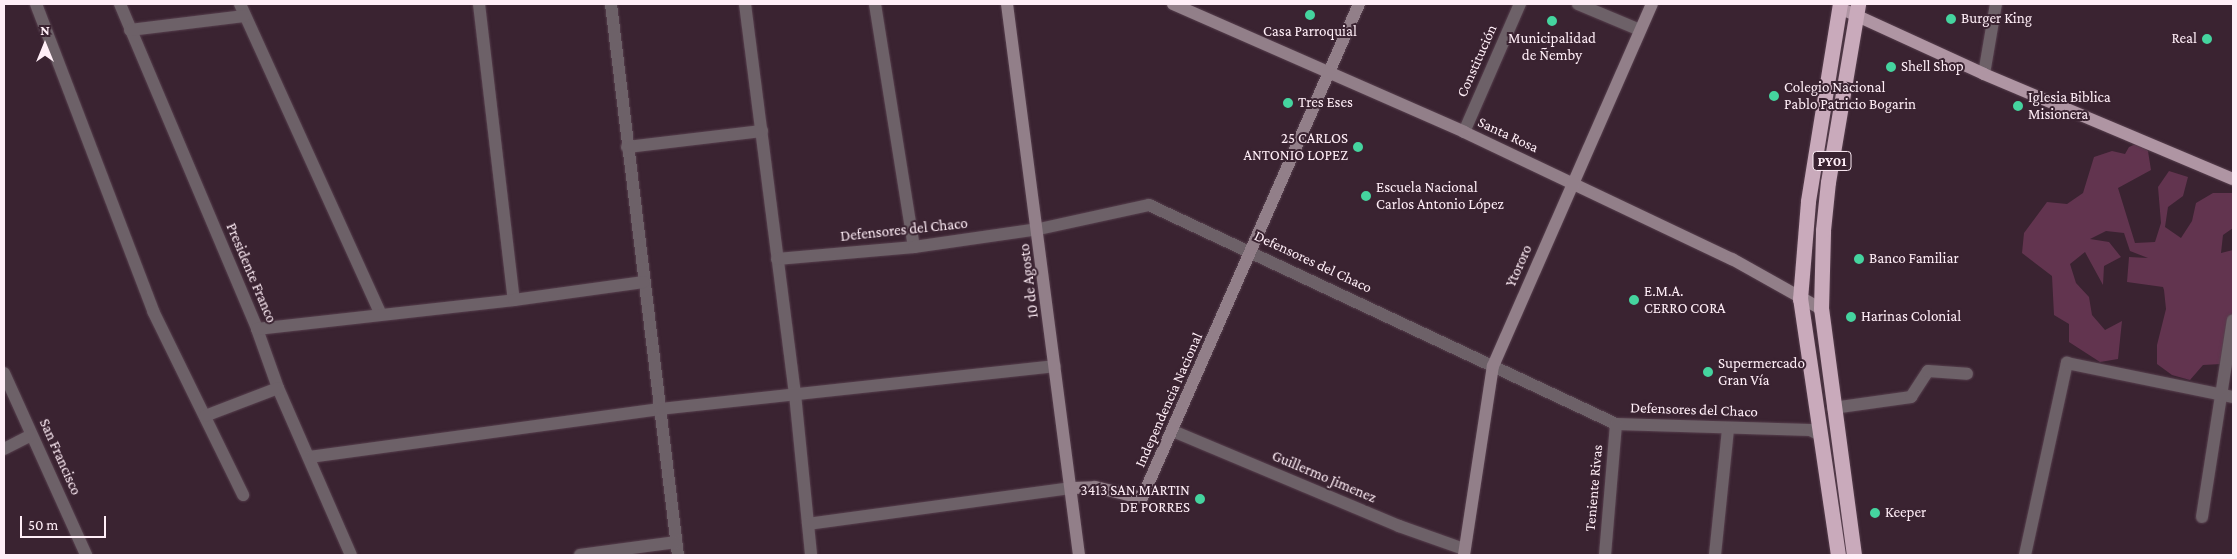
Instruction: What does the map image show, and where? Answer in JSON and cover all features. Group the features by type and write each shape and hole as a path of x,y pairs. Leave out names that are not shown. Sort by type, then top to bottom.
{"highway":[{"name":"PY01","path":"1837,5 1808,201 1800,299 1838,555"},
{"name":"PY01","path":"1854,555 1821,309 1823,230 1828,182 1857,9"}],"main road":[{"path":"1837,5 1857,9 1984,74 2233,179"}],"street":[{"path":"36,4 153,311 243,495"},
{"name":"Presidente Franco","path":"120,4 257,329 278,388 310,457 351,555"},
{"path":"479,4 514,300"},
{"path":"611,4 678,555"},
{"path":"745,4 795,394 812,555"},
{"path":"875,4 914,247"},
{"name":"10 de Agosto","path":"1007,4 1039,229 1079,555"},
{"name":"Santa Rosa","path":"1174,4 1464,132 1732,258 1800,299 1821,309"},
{"name":"Independencia Nacional","path":"808,524 1072,488 1095,487 1142,498 1173,432 1359,4"},
{"name":"Constitución","path":"1464,132 1520,4"},
{"path":"1578,4 1640,30"},
{"name":"Ytororo","path":"1464,552 1493,366 1652,4"},
{"path":"1984,74 1996,4"},
{"path":"130,30 242,10 381,314"},
{"path":"627,147 762,131"},
{"name":"Defensores del Chaco","path":"778,259 914,247 1039,229 1149,205 1252,251 1616,424 1728,429 1810,430 1820,435"},
{"path":"257,329 514,300 644,282"},
{"path":"2202,517 2228,395 2233,320"},
{"path":"2025,555 2067,363 2228,395"},
{"path":"310,457 660,409 1055,366"},
{"path":"1833,408 1911,397 1928,372 1967,374"},
{"name":"San Francisco","path":"4,373 86,555"},
{"path":"205,416 278,388"},
{"name":"Teniente Rivas","path":"1605,555 1616,424"},
{"path":"1715,555 1728,429"},
{"name":"Guillermo Jimenez","path":"1173,432 1464,552"},
{"path":"4,449 32,435"},
{"path":"580,555 676,542"}],"shaded area":[{"path":"2138,143 2148,151 2151,170 2118,188 2135,243 2155,242 2161,223 2158,187 2169,171 2188,177 2183,196 2168,207 2165,227 2181,238 2192,221 2196,203 2213,193 2233,193 2233,228 2223,235 2221,253 2233,250 2233,368 2221,364 2203,365 2190,380 2172,375 2157,364 2157,345 2166,309 2164,290 2163,287 2127,282 2129,257 2148,258 2130,251 2124,233 2106,231 2090,239 2109,242 2121,257 2104,266 2103,285 2085,252 2070,264 2076,283 2089,297 2092,315 2105,330 2122,321 2118,359 2100,362 2069,342 2069,324 2054,315 2052,276 2022,253 2024,233 2047,202 2067,204 2083,193 2094,157 2112,151 2125,154 2129,147"}],"place":[{"name":"Casa Parroquial","path":"1310,15"},
{"name":"Burger King","path":"1951,19"},
{"name":"Municipalidad de Ñemby","path":"1552,21"},
{"name":"Real","path":"2207,39"},
{"name":"Shell Shop","path":"1891,67"},
{"name":"Colegio Nacional Pablo Patricio Bogarin","path":"1774,96"},
{"name":"Tres Eses","path":"1288,103"},
{"name":"Iglesia Biblica Misionera","path":"2018,106"},
{"name":"25 CARLOS ANTONIO LOPEZ","path":"1358,147"},
{"name":"Escuela Nacional Carlos Antonio López","path":"1366,196"},
{"name":"Banco Familiar","path":"1859,259"},
{"name":"E.M.A. CERRO CORA","path":"1634,300"},
{"name":"Harinas Colonial","path":"1851,317"},
{"name":"Supermercado Gran Vía","path":"1708,372"},
{"name":"3413 SAN MARTIN DE PORRES","path":"1200,499"},
{"name":"Keeper","path":"1875,513"}]}
